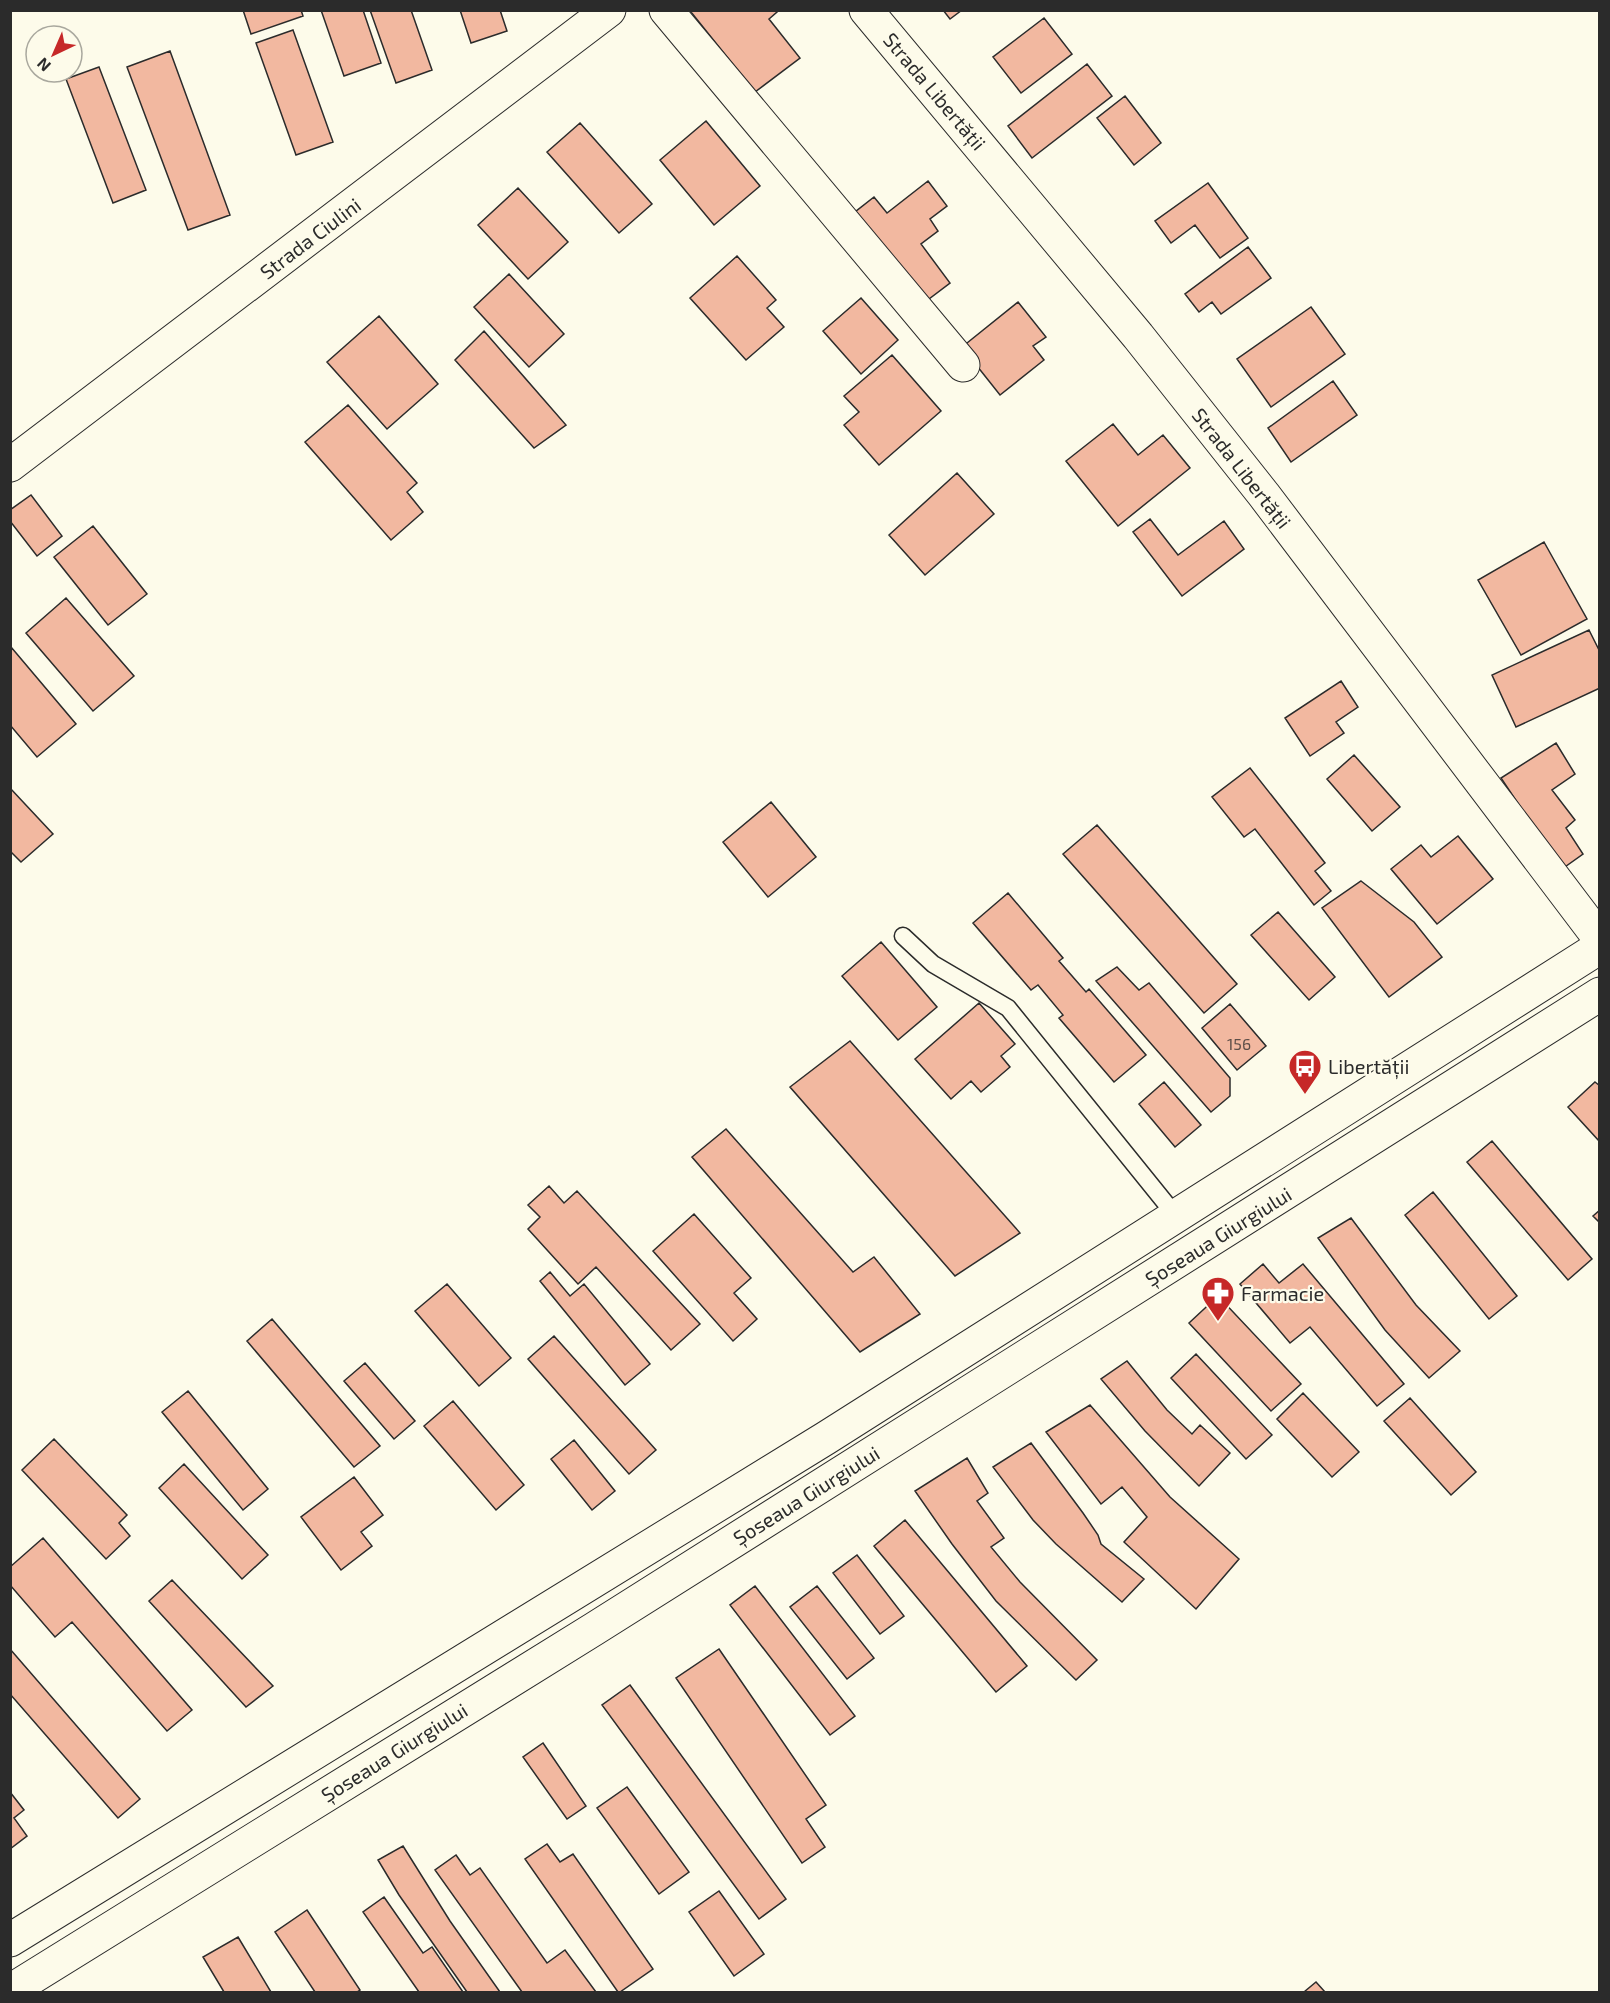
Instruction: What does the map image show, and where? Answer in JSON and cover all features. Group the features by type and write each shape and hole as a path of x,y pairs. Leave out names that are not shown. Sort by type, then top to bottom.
{"main road":[{"name":"Strada Ciulini","path":"10,465 609,10"},
{"path":"666,10 963,365"},
{"name":"Strada Libertății","path":"867,10 1138,336 1264,495 1599,939"},
{"name":"Șoseaua Giurgiului","path":"10,1940 826,1438 1599,947"},
{"name":"Șoseaua Giurgiului","path":"10,1991 614,1616 1599,994"}],"lane":[{"path":"903,936 933,963 1008,1008 1176,1216"}],"building":[{"path":"243,10 301,10 303,16 251,34"},
{"path":"321,10 363,10 381,63 344,76"},
{"path":"370,10 411,10 432,70 396,83"},
{"path":"460,10 500,10 507,31 471,43"},
{"path":"694,10 776,10 777,12 769,19 800,58 755,92 691,12"},
{"path":"943,10 962,10 950,19"},
{"path":"1044,18 1072,54 1021,93 993,57"},
{"path":"293,30 333,142 296,155 256,43"},
{"path":"170,51 230,215 188,230 127,67"},
{"path":"1087,64 1112,96 1032,158 1008,126"},
{"path":"99,67 146,190 113,203 68,84 84,84 84,72"},
{"path":"1125,96 1161,143 1134,165 1097,118"},
{"path":"706,121 760,186 714,225 660,160"},
{"path":"580,123 652,204 619,233 547,152"},
{"path":"928,181 947,206 930,219 938,231 921,244 950,283 925,302 855,212 874,197 887,213"},
{"path":"1208,183 1248,238 1220,258 1195,225 1171,243 1155,221"},
{"path":"518,188 568,242 528,279 478,225"},
{"path":"1248,247 1271,278 1221,314 1212,302 1199,312 1185,294"},
{"path":"737,256 776,300 767,308 784,327 746,360 690,298"},
{"path":"509,274 564,334 529,367 474,307"},
{"path":"861,298 898,340 861,374 823,331"},
{"path":"1018,302 1046,337 1033,346 1044,360 1000,395 962,347"},
{"path":"1311,307 1345,354 1271,407 1237,359"},
{"path":"379,316 438,384 387,429 327,362"},
{"path":"484,331 566,425 534,448 455,360"},
{"path":"892,355 941,411 879,465 844,425 859,412 844,396"},
{"path":"1333,381 1357,415 1291,462 1268,428"},
{"path":"348,405 417,483 407,492 423,512 391,540 305,442"},
{"path":"1113,424 1138,455 1163,435 1190,468 1118,526 1066,461"},
{"path":"957,473 994,514 925,575 889,535"},
{"path":"31,495 62,536 37,556 10,521 10,510"},
{"path":"1150,519 1178,555 1224,521 1244,549 1182,596 1133,532"},
{"path":"93,526 147,594 108,625 54,557"},
{"path":"1544,542 1587,619 1521,655 1478,580"},
{"path":"66,598 134,676 93,711 26,633"},
{"path":"1589,630 1600,652 1600,688 1516,727 1492,675"},
{"path":"11,647 76,724 37,757 10,725"},
{"path":"1341,681 1358,707 1336,722 1344,733 1310,756 1285,718"},
{"path":"1556,743 1575,774 1552,790 1575,820 1566,828 1583,854 1562,869 1501,778"},
{"path":"1354,755 1400,807 1372,831 1327,779"},
{"path":"1250,768 1325,863 1315,871 1331,891 1314,905 1255,829 1244,837 1212,797"},
{"path":"10,788 53,834 21,862 10,851"},
{"path":"771,802 816,857 768,897 723,842"},
{"path":"1097,825 1237,984 1204,1013 1063,854"},
{"path":"1458,836 1493,879 1437,924 1391,869 1421,845 1431,857"},
{"path":"1361,881 1414,922 1442,957 1389,997 1322,908"},
{"path":"1008,893 1063,958 1059,961 1086,992 1089,989 1146,1055 1114,1082 1059,1018 1063,1015 1038,985 1031,990 973,923"},
{"path":"1278,912 1335,977 1309,1000 1251,935"},
{"path":"881,942 937,1007 898,1040 842,976"},
{"path":"1117,967 1139,990 1149,983 1230,1078 1230,1096 1211,1112 1096,981"},
{"path":"979,1003 1015,1044 1001,1056 1010,1067 981,1092 971,1081 951,1099 915,1059"},
{"path":"1230,1004 1266,1046 1237,1070 1202,1028"},
{"path":"850,1041 1020,1233 955,1276 790,1087"},
{"path":"1164,1082 1201,1125 1175,1147 1139,1104"},
{"path":"1595,1082 1600,1086 1600,1142 1568,1107"},
{"path":"726,1129 853,1272 874,1257 920,1314 860,1352 692,1157"},
{"path":"1492,1141 1592,1259 1568,1280 1467,1162"},
{"path":"549,1186 564,1203 577,1191 700,1324 671,1350 596,1267 578,1284 528,1229 540,1217 528,1205"},
{"path":"1433,1192 1517,1296 1489,1319 1405,1215"},
{"path":"1600,1210 1600,1223 1593,1216"},
{"path":"694,1214 751,1278 734,1293 757,1319 733,1341 653,1251"},
{"path":"1351,1218 1416,1305 1460,1351 1429,1378 1385,1330 1318,1238"},
{"path":"1263,1264 1279,1283 1303,1264 1404,1384 1377,1406 1310,1327 1290,1343 1240,1284"},
{"path":"550,1272 570,1296 584,1284 650,1364 625,1385 540,1281"},
{"path":"447,1284 511,1358 479,1386 415,1311"},
{"path":"1218,1296 1301,1384 1271,1411 1189,1323"},
{"path":"272,1319 380,1446 354,1467 247,1341"},
{"path":"554,1336 656,1450 629,1474 528,1359"},
{"path":"1196,1354 1272,1435 1246,1459 1171,1378"},
{"path":"1127,1361 1167,1410 1192,1434 1200,1425 1230,1453 1199,1486 1145,1431 1101,1379"},
{"path":"365,1363 415,1421 394,1439 344,1381"},
{"path":"188,1391 268,1489 243,1510 162,1412"},
{"path":"1303,1393 1359,1452 1332,1477 1277,1419"},
{"path":"1410,1398 1476,1472 1451,1495 1384,1421"},
{"path":"453,1401 524,1485 496,1510 424,1426"},
{"path":"1090,1405 1170,1497 1239,1559 1196,1609 1124,1542 1147,1517 1122,1487 1101,1504 1046,1432"},
{"path":"54,1439 127,1515 119,1523 130,1536 106,1559 22,1470"},
{"path":"574,1440 615,1491 592,1510 551,1459"},
{"path":"1031,1443 1083,1513 1098,1535 1101,1544 1144,1579 1122,1602 1056,1544 1033,1520 993,1467"},
{"path":"967,1458 988,1493 977,1501 1004,1538 991,1547 1020,1582 1097,1660 1076,1680 996,1601 915,1491"},
{"path":"184,1464 268,1555 242,1579 159,1488"},
{"path":"354,1477 383,1515 361,1532 372,1546 341,1570 301,1517"},
{"path":"905,1520 1027,1666 996,1692 874,1546"},
{"path":"43,1538 192,1710 167,1731 72,1622 55,1637 10,1585 10,1567"},
{"path":"857,1555 904,1616 880,1634 833,1573"},
{"path":"172,1580 273,1686 246,1707 149,1601"},
{"path":"755,1586 855,1716 830,1735 730,1605"},
{"path":"817,1586 874,1658 847,1679 790,1607"},
{"path":"10,1649 140,1799 118,1818 10,1694"},
{"path":"719,1649 826,1805 806,1819 825,1847 802,1863 676,1678"},
{"path":"630,1685 786,1899 759,1919 602,1705"},
{"path":"543,1743 586,1806 567,1819 523,1757"},
{"path":"627,1787 689,1872 659,1894 597,1808"},
{"path":"10,1792 24,1810 14,1818 27,1836 10,1849"},
{"path":"547,1844 560,1862 573,1854 653,1969 620,1992 525,1859"},
{"path":"403,1846 450,1921 500,1992 467,1992 399,1895 378,1860"},
{"path":"456,1855 470,1875 480,1868 547,1963 565,1950 596,1992 522,1992 435,1870"},
{"path":"719,1891 764,1954 734,1976 689,1912"},
{"path":"384,1897 423,1953 432,1947 463,1992 419,1992 363,1912"},
{"path":"307,1910 360,1990 357,1992 315,1992 275,1932"},
{"path":"238,1937 271,1992 224,1992 203,1957"},
{"path":"1316,1982 1325,1992 1304,1992"}],"place":[{"name":"Libertății","path":"1305,1095"},
{"name":"Farmacie","path":"1218,1322"}]}
